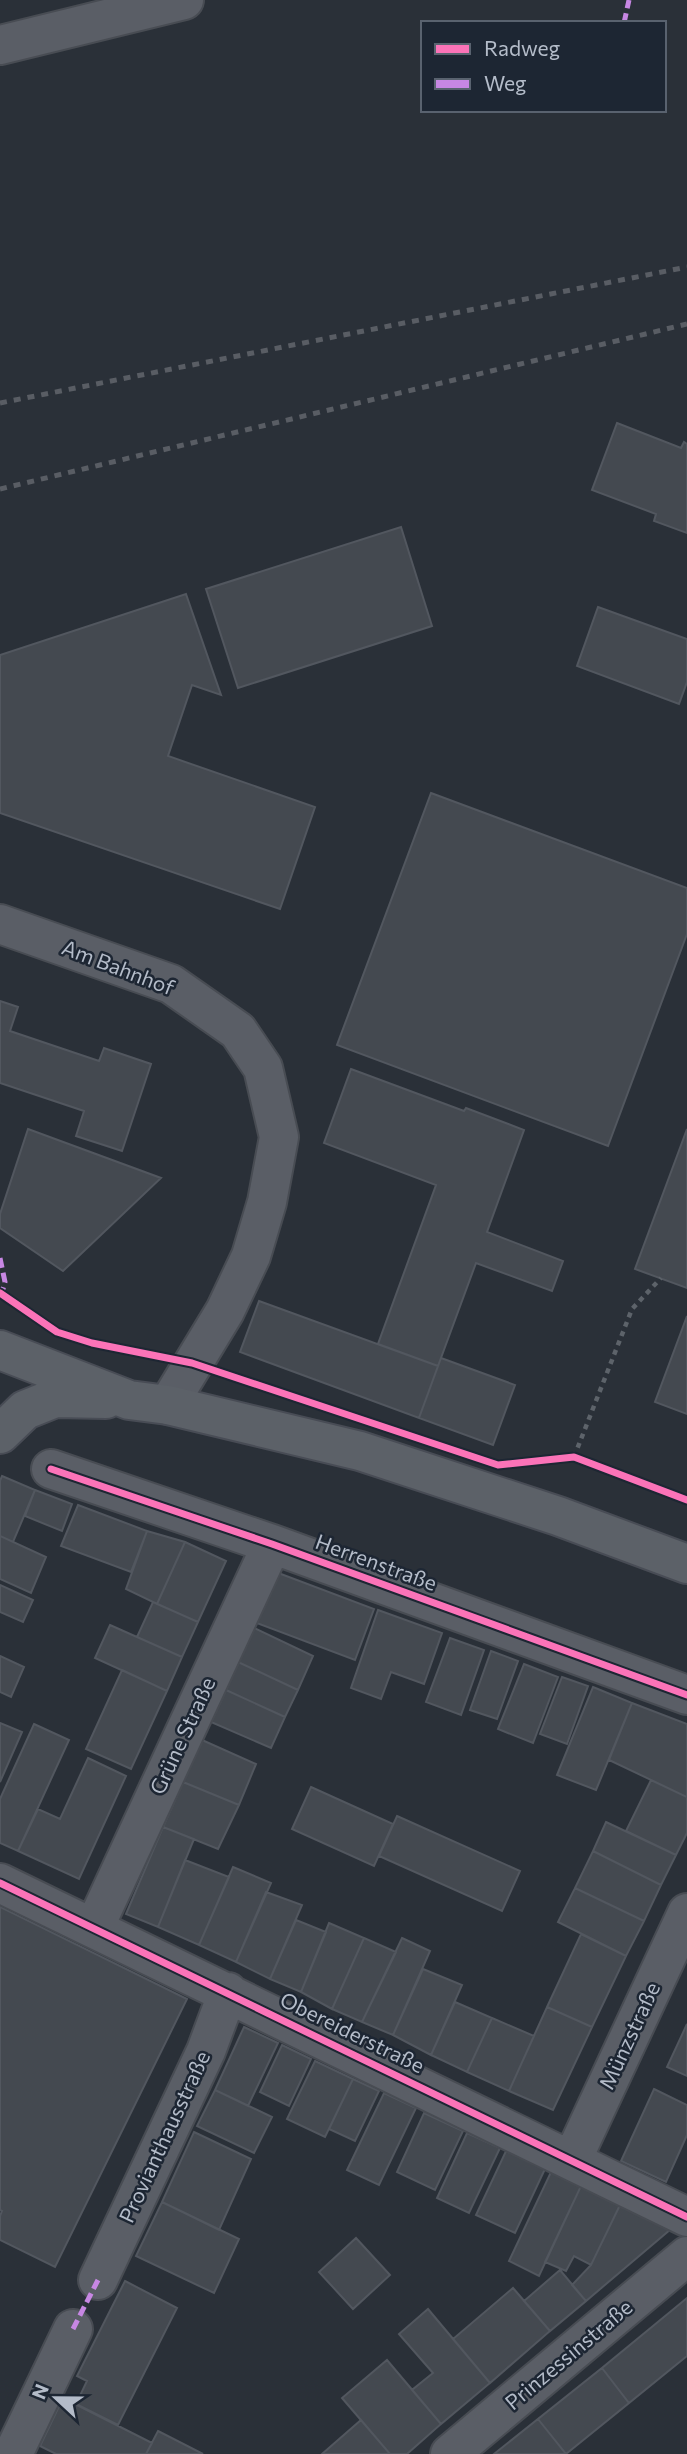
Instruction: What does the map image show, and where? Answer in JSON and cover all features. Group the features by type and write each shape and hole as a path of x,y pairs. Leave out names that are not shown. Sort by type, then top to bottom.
{"main road":[{"path":"0,1350 129,1400"},
{"path":"0,1434 25,1410 55,1398 129,1400 168,1405 360,1451 558,1516 687,1564"}],"street":[{"path":"0,45 141,5 184,0"},
{"name":"Am Bahnhof","path":"0,924 171,984 238,1031 263,1068 279,1137 267,1202 251,1256 225,1311 168,1405"},
{"name":"Herrenstraße","path":"51,1469 272,1544 687,1695"},
{"name":"Grüne Straße","path":"94,1928 272,1544"},
{"name":"Obereiderstraße","path":"0,1883 687,2217"},
{"name":"Münzstraße","path":"572,2160 687,1913"},
{"name":"Provianthausstraße","path":"98,2280 206,2051 228,1992"},
{"name":"Prinzessinstraße","path":"450,2454 687,2256"},
{"path":"13,2454 73,2329"}],"path":[{"path":"574,1457 632,1309 661,1278"}],"building":[{"path":"617,423 681,448 684,442 687,444 687,533 654,521 656,514 592,490"},
{"path":"401,527 432,626 238,688 206,589"},
{"path":"186,594 221,695 192,685 168,756 315,807 280,909 0,813 0,655"},
{"path":"598,607 687,639 687,682 679,704 577,666"},
{"path":"431,793 687,888 687,934 608,1146 337,1045"},
{"path":"0,1001 18,1007 10,1031 99,1061 104,1048 151,1064 122,1151 76,1136 84,1111 0,1083"},
{"path":"351,1069 524,1130 487,1232 563,1261 552,1291 476,1263 438,1366 378,1344 436,1185 324,1143"},
{"path":"28,1129 161,1178 63,1271 0,1228 0,1214"},
{"path":"687,1129 687,1288 635,1269"},
{"path":"259,1301 438,1366 419,1418 240,1352"},
{"path":"687,1316 687,1414 655,1402"},
{"path":"441,1358 515,1385 493,1445 419,1418"},
{"path":"2,1476 35,1490 13,1542 0,1536"},
{"path":"35,1490 72,1504 62,1531 25,1516"},
{"path":"78,1505 147,1531 131,1572 61,1546"},
{"path":"147,1531 185,1542 157,1604 126,1589"},
{"path":"0,1536 46,1557 31,1593 0,1579"},
{"path":"185,1542 226,1561 198,1622 157,1604"},
{"path":"273,1571 374,1609 355,1660 254,1622"},
{"path":"0,1585 33,1600 23,1622 0,1612"},
{"path":"153,1602 198,1622 182,1657 137,1637"},
{"path":"378,1610 442,1633 424,1684 391,1672 381,1699 351,1688"},
{"path":"110,1625 182,1657 167,1691 95,1658"},
{"path":"254,1628 313,1656 298,1690 238,1662"},
{"path":"450,1638 484,1650 461,1715 426,1702"},
{"path":"491,1651 518,1661 497,1719 470,1710"},
{"path":"0,1656 24,1667 11,1697 0,1692"},
{"path":"238,1662 298,1690 285,1717 226,1690"},
{"path":"524,1664 558,1677 533,1743 498,1729"},
{"path":"122,1670 167,1691 131,1769 86,1749"},
{"path":"562,1677 588,1686 567,1744 540,1734"},
{"path":"593,1687 632,1703 596,1790 557,1775"},
{"path":"226,1690 285,1717 271,1748 211,1722"},
{"path":"632,1703 687,1724 687,1797 609,1760"},
{"path":"0,1723 22,1732 0,1782"},
{"path":"34,1724 69,1740 18,1851 0,1843 0,1799"},
{"path":"202,1740 256,1764 239,1805 183,1782"},
{"path":"88,1758 126,1776 79,1879 18,1851 38,1809 60,1819"},
{"path":"651,1780 687,1797 687,1833 676,1855 626,1831"},
{"path":"183,1782 239,1805 218,1849 163,1827"},
{"path":"311,1787 393,1824 374,1866 292,1829"},
{"path":"397,1816 520,1871 502,1911 379,1856"},
{"path":"606,1822 676,1855 661,1885 593,1851"},
{"path":"163,1827 194,1839 158,1927 126,1914"},
{"path":"593,1851 661,1885 644,1921 575,1888"},
{"path":"185,1860 229,1877 199,1945 158,1927"},
{"path":"233,1867 271,1883 236,1962 199,1945"},
{"path":"575,1888 644,1921 626,1956 558,1922"},
{"path":"266,1892 302,1905 270,1979 236,1962"},
{"path":"0,1907 187,1999 55,2267 0,2240"},
{"path":"296,1920 326,1932 301,1992 270,1979"},
{"path":"329,1923 364,1938 332,2009 301,1992"},
{"path":"581,1934 626,1956 592,2027 547,2007"},
{"path":"364,1938 396,1952 362,2022 332,2009"},
{"path":"402,1938 430,1951 393,2035 362,2022"},
{"path":"423,1969 462,1985 431,2055 393,2035"},
{"path":"455,2002 492,2018 467,2072 431,2055"},
{"path":"547,2007 592,2027 553,2110 509,2091"},
{"path":"492,2018 534,2036 509,2091 467,2072"},
{"path":"687,2024 687,2076 667,2067"},
{"path":"244,2027 278,2043 248,2106 215,2090"},
{"path":"282,2045 311,2059 289,2106 260,2092"},
{"path":"315,2061 353,2079 325,2137 287,2119"},
{"path":"353,2079 379,2091 355,2141 329,2129"},
{"path":"654,2089 687,2105 687,2135 666,2182 621,2161"},
{"path":"215,2090 272,2117 254,2153 197,2126"},
{"path":"384,2093 416,2108 379,2185 347,2170"},
{"path":"424,2113 463,2131 435,2190 397,2172"},
{"path":"194,2132 251,2159 219,2230 162,2202"},
{"path":"467,2133 500,2148 469,2213 437,2198"},
{"path":"506,2151 545,2169 515,2233 476,2215"},
{"path":"551,2172 581,2186 539,2276 509,2261"},
{"path":"581,2186 620,2205 591,2265 574,2256 566,2271 545,2262"},
{"path":"162,2202 239,2239 214,2293 136,2256"},
{"path":"620,2205 671,2229 586,2301 572,2285 591,2265"},
{"path":"356,2238 390,2275 353,2309 319,2272"},
{"path":"560,2270 586,2301 550,2331 524,2301"},
{"path":"125,2281 177,2308 118,2425 76,2404 87,2381 77,2376"},
{"path":"513,2288 550,2331 490,2383 453,2339"},
{"path":"687,2298 687,2356 629,2403 602,2368"},
{"path":"428,2309 490,2383 441,2424 412,2390 433,2373 399,2334"},
{"path":"387,2360 441,2424 407,2454 390,2454 342,2398"},
{"path":"602,2368 629,2403 566,2454 538,2419"},
{"path":"63,2398 152,2443 146,2454 56,2454 40,2446"},
{"path":"538,2419 566,2454 494,2454"},
{"path":"361,2420 390,2454 322,2454"},
{"path":"158,2431 203,2454 146,2454"}],"railway":[{"path":"0,403 687,267"},
{"path":"0,489 687,324"}],"marked path":[{"path":"624,21 629,0"},
{"path":"0,1258 5,1282 0,1299"},
{"path":"73,2329 98,2280"}],"cycle path":[{"path":"0,1293 57,1332 92,1343 192,1363 498,1465 574,1457 687,1500"},
{"path":"51,1469 272,1544 687,1695"},
{"path":"0,1883 687,2217"}]}
